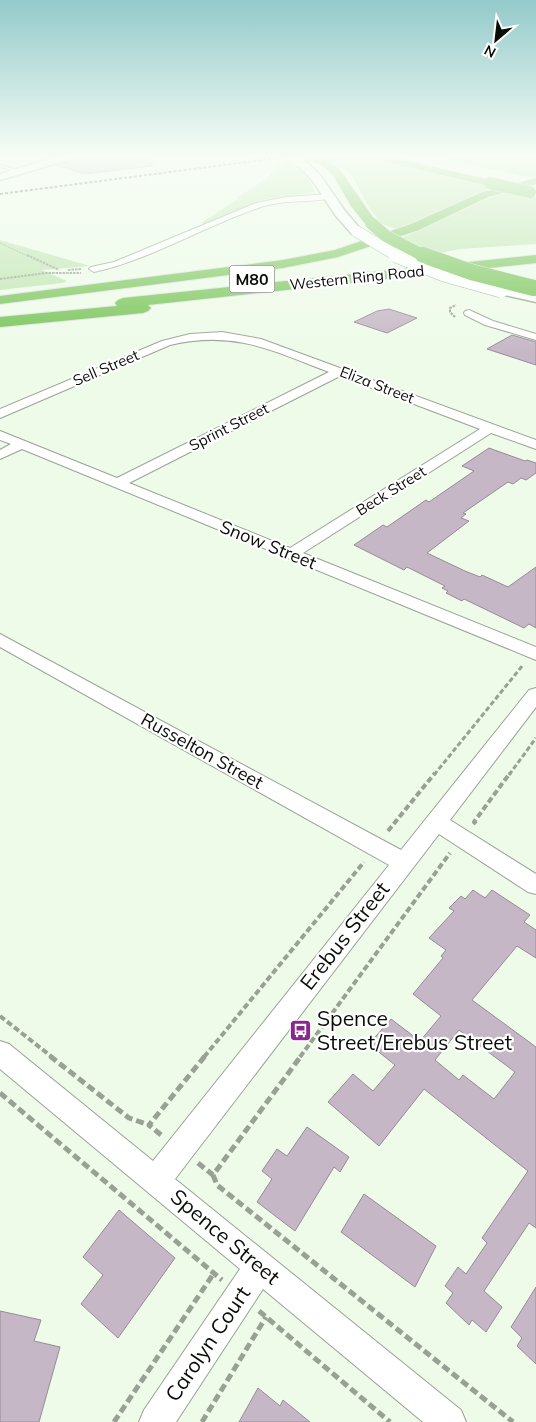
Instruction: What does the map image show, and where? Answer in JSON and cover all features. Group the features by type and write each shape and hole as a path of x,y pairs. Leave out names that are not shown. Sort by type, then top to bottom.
{"highway":[{"path":"370,221 389,238 428,256 471,272 535,287"},
{"path":"0,300 268,266 338,253 427,221"},
{"name":"Western Ring Road","path":"0,304 536,250"},
{"name":"Western Ring Road","path":"0,316 536,259"},
{"path":"0,322 195,303 535,287"}],"main road":[{"path":"346,221 356,231 384,249 420,266 501,290 535,287"}],"street":[{"path":"94,269 118,264 220,221"},
{"path":"469,313 489,323 536,337"},
{"name":"Eliza Street","path":"216,334 257,341 536,445"},
{"name":"Sell Street","path":"0,414 166,343 191,336 216,334"},
{"name":"Sprint Street","path":"118,483 340,371"},
{"name":"Beck Street","path":"291,554 490,428"},
{"name":"Snow Street","path":"0,435 291,554 531,657"},
{"path":"0,456 22,444"},
{"name":"Russelton Street","path":"0,640 403,862"},
{"name":"Erebus Street","path":"156,1180 536,694"},
{"path":"435,821 536,885"},
{"name":"Spence Street","path":"0,1053 449,1422"},
{"name":"Carolyn Court","path":"156,1422 260,1266"}],"path":[{"path":"0,243 59,270"},
{"path":"0,277 59,270 94,269"},
{"path":"387,832 531,657"},
{"path":"0,1016 129,1118 149,1125"},
{"path":"0,1093 390,1422"},
{"path":"213,1175 217,1185 513,1422"},
{"path":"114,1422 214,1273"},
{"path":"202,1422 266,1317"}],"green space":[{"path":"379,221 417,221 398,230"},
{"path":"438,221 536,221 536,244 460,249 440,253 424,249 402,238"},
{"path":"0,240 90,266 42,270 67,281 62,283 0,290"}],"building":[{"path":"389,309 417,318 387,333 354,322 377,311"},
{"path":"512,335 536,342 536,365 487,349"},
{"path":"489,448 536,463 536,473 526,480 521,478 513,484 508,482 463,513 466,514 461,518 469,521 427,553 465,571 480,577 482,575 508,587 536,567 536,628 529,624 524,628 464,599 462,601 446,593 448,591 442,588 445,586 407,567 404,570 354,545 383,525 387,527 426,500 429,502 474,471 462,466"},
{"path":"473,890 485,898 492,890 530,915 524,922 536,930 536,958 517,946 472,1000 536,1047 536,1228 529,1223 484,1291 502,1307 486,1332 472,1320 469,1325 446,1303 453,1293 445,1286 458,1267 466,1274 487,1243 482,1238 528,1171 424,1089 379,1146 328,1102 353,1074 373,1091 395,1065 369,1044 391,1019 420,1041 441,1016 413,994 443,958 441,956 446,950 429,938 454,911 449,908 461,896 465,899","holes":["459,1030 515,1072 494,1099 463,1075 459,1080 435,1060"]},
{"path":"307,1127 349,1157 340,1172 334,1167 295,1231 257,1202 272,1179 262,1171 277,1149 287,1156"},
{"path":"364,1194 436,1246 415,1287 341,1232"},
{"path":"119,1210 175,1258 118,1338 81,1304 103,1275 83,1257"},
{"path":"536,1287 536,1364 517,1346 522,1338 511,1327"},
{"path":"0,1311 41,1320 34,1341 60,1347 39,1422 0,1422"},
{"path":"258,1388 280,1406 283,1400 310,1422 239,1422"}],"place":[{"name":"Spence Street/Erebus Street","path":"301,1031"}]}
